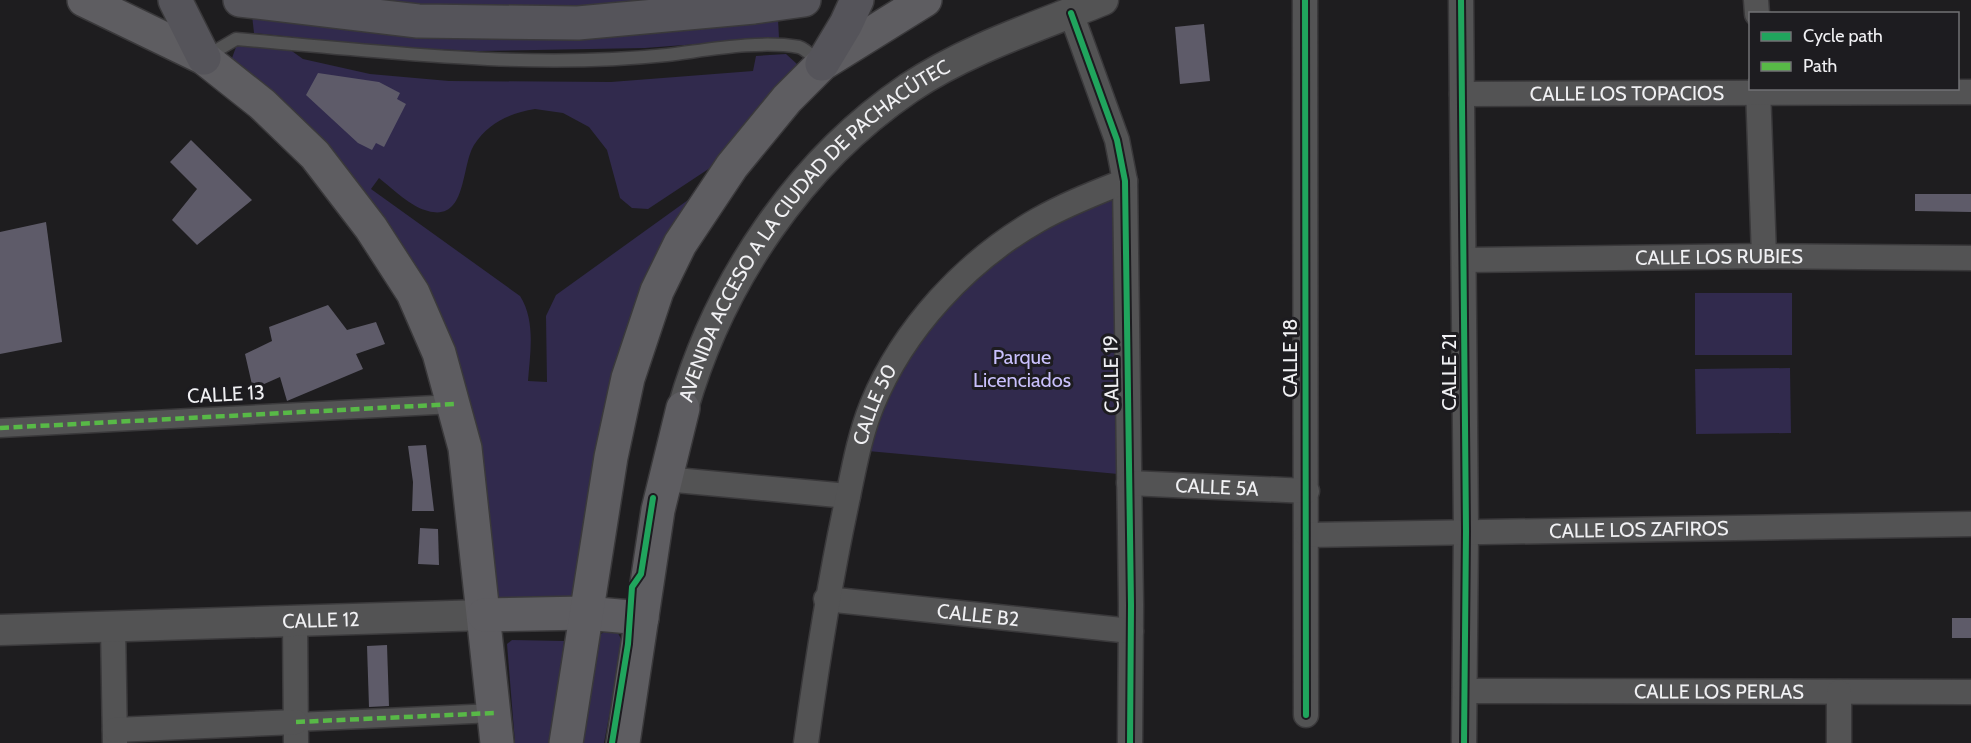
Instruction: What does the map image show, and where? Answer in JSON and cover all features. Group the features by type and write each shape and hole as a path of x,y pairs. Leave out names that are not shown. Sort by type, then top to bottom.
{"highway":[{"path":"175,0 204,58"},
{"path":"240,0 418,21 578,23 804,0"},
{"path":"822,64 846,24 857,0"}],"main road":[{"path":"84,0 204,58 262,104 315,155 371,228 423,315 454,404 469,472 495,728"},
{"path":"566,743 585,613 624,394 657,291 680,244 743,150 787,99 822,64 925,0"},
{"name":"AVENIDA ACCESO A LA CIUDAD DE PACHACÚTEC","path":"623,743 665,479 683,408"},
{"name":"CALLE 12","path":"484,615 585,613 642,618"}],"street":[{"name":"AVENIDA ACCESO A LA CIUDAD DE PACHACÚTEC","path":"683,408 703,349 725,302 774,221 813,172 861,126 910,87 956,62 1103,0"},
{"name":"CALLE 18","path":"1305,0 1306,715"},
{"name":"CALLE 21","path":"1461,0 1465,260 1464,743"},
{"name":"CALLE 19","path":"1071,13 1118,140 1125,181 1131,631 1130,743"},
{"name":"CALLE LOS TOPACIOS","path":"1462,94 1758,90 1971,92"},
{"path":"1758,90 1764,256"},
{"name":"CALLE 50","path":"806,743 826,599 848,496 871,406 908,339 965,274 1037,221 1073,202 1125,181"},
{"name":"CALLE LOS RUBIES","path":"1465,260 1764,256 1971,258"},
{"name":"CALLE 13","path":"0,428 454,404"},
{"path":"665,479 848,496"},
{"name":"CALLE 5A","path":"1129,483 1307,491"},
{"name":"CALLE LOS ZAFIROS","path":"1307,535 1971,525"},
{"name":"CALLE B2","path":"826,599 1131,631"},
{"name":"CALLE 12","path":"0,630 484,615"},
{"path":"295,620 296,732"},
{"path":"113,626 115,736 495,728"},
{"name":"CALLE LOS PERLAS","path":"1465,691 1971,692"},
{"path":"1839,692 1839,743"}],"lane":[{"path":"204,58 236,39 462,58 553,59 661,55 741,46 801,47 822,64"}],"green space":[{"path":"329,0 709,0 507,10"},
{"path":"252,15 778,19 779,38 645,48 478,51 388,47 254,33"},
{"path":"242,44 289,49 303,59 370,74 449,81 611,82 753,71 756,56 786,54 797,64 788,85 687,222 579,599 498,602 462,390 288,113 232,58 236,47","holes":["535,109 563,113 589,127 607,150 620,198 632,208 648,209 710,168 688,200 556,295 546,316 547,382 528,381 531,349 530,327 520,296 371,189 379,178 415,206 428,211 441,212 450,208 456,200 474,145 493,125 508,116"]},
{"name":"Parque Licenciados","path":"1118,194 1118,474 868,451 880,416 912,353 956,298 1009,251 1040,230"},
{"path":"1695,293 1792,293 1792,355 1695,355"},
{"path":"1790,368 1791,433 1696,434 1695,369"},
{"path":"608,630 618,633 623,643 604,743 576,743 599,635"},
{"path":"512,640 564,641 552,743 515,743 507,644"}],"building":[{"path":"1204,24 1210,81 1180,84 1175,27"},
{"path":"318,73 379,82 400,93 397,99 406,104 384,147 376,143 372,150 358,143 306,95"},
{"path":"191,140 252,200 197,245 172,220 197,189 170,162"},
{"path":"1915,194 1971,194 1971,212 1915,211"},
{"path":"46,222 62,342 0,354 0,232"},
{"path":"328,305 347,330 376,322 385,344 356,354 363,369 287,401 280,377 253,389 245,354 272,341 269,327"},
{"path":"426,445 434,511 412,511 413,482 408,446"},
{"path":"420,528 438,529 439,565 418,564"},
{"path":"1952,618 1971,618 1971,638 1952,638"},
{"path":"387,645 389,706 369,707 367,646"}],"marked path":[{"path":"0,428 454,404"},
{"path":"296,722 494,713"}],"cycle path":[{"path":"1305,0 1306,715"},
{"path":"1461,0 1466,531 1464,743"},
{"path":"1071,13 1117,140 1125,181 1131,605 1130,743"},
{"path":"612,743 628,644 632,587 641,574 653,498"}]}
